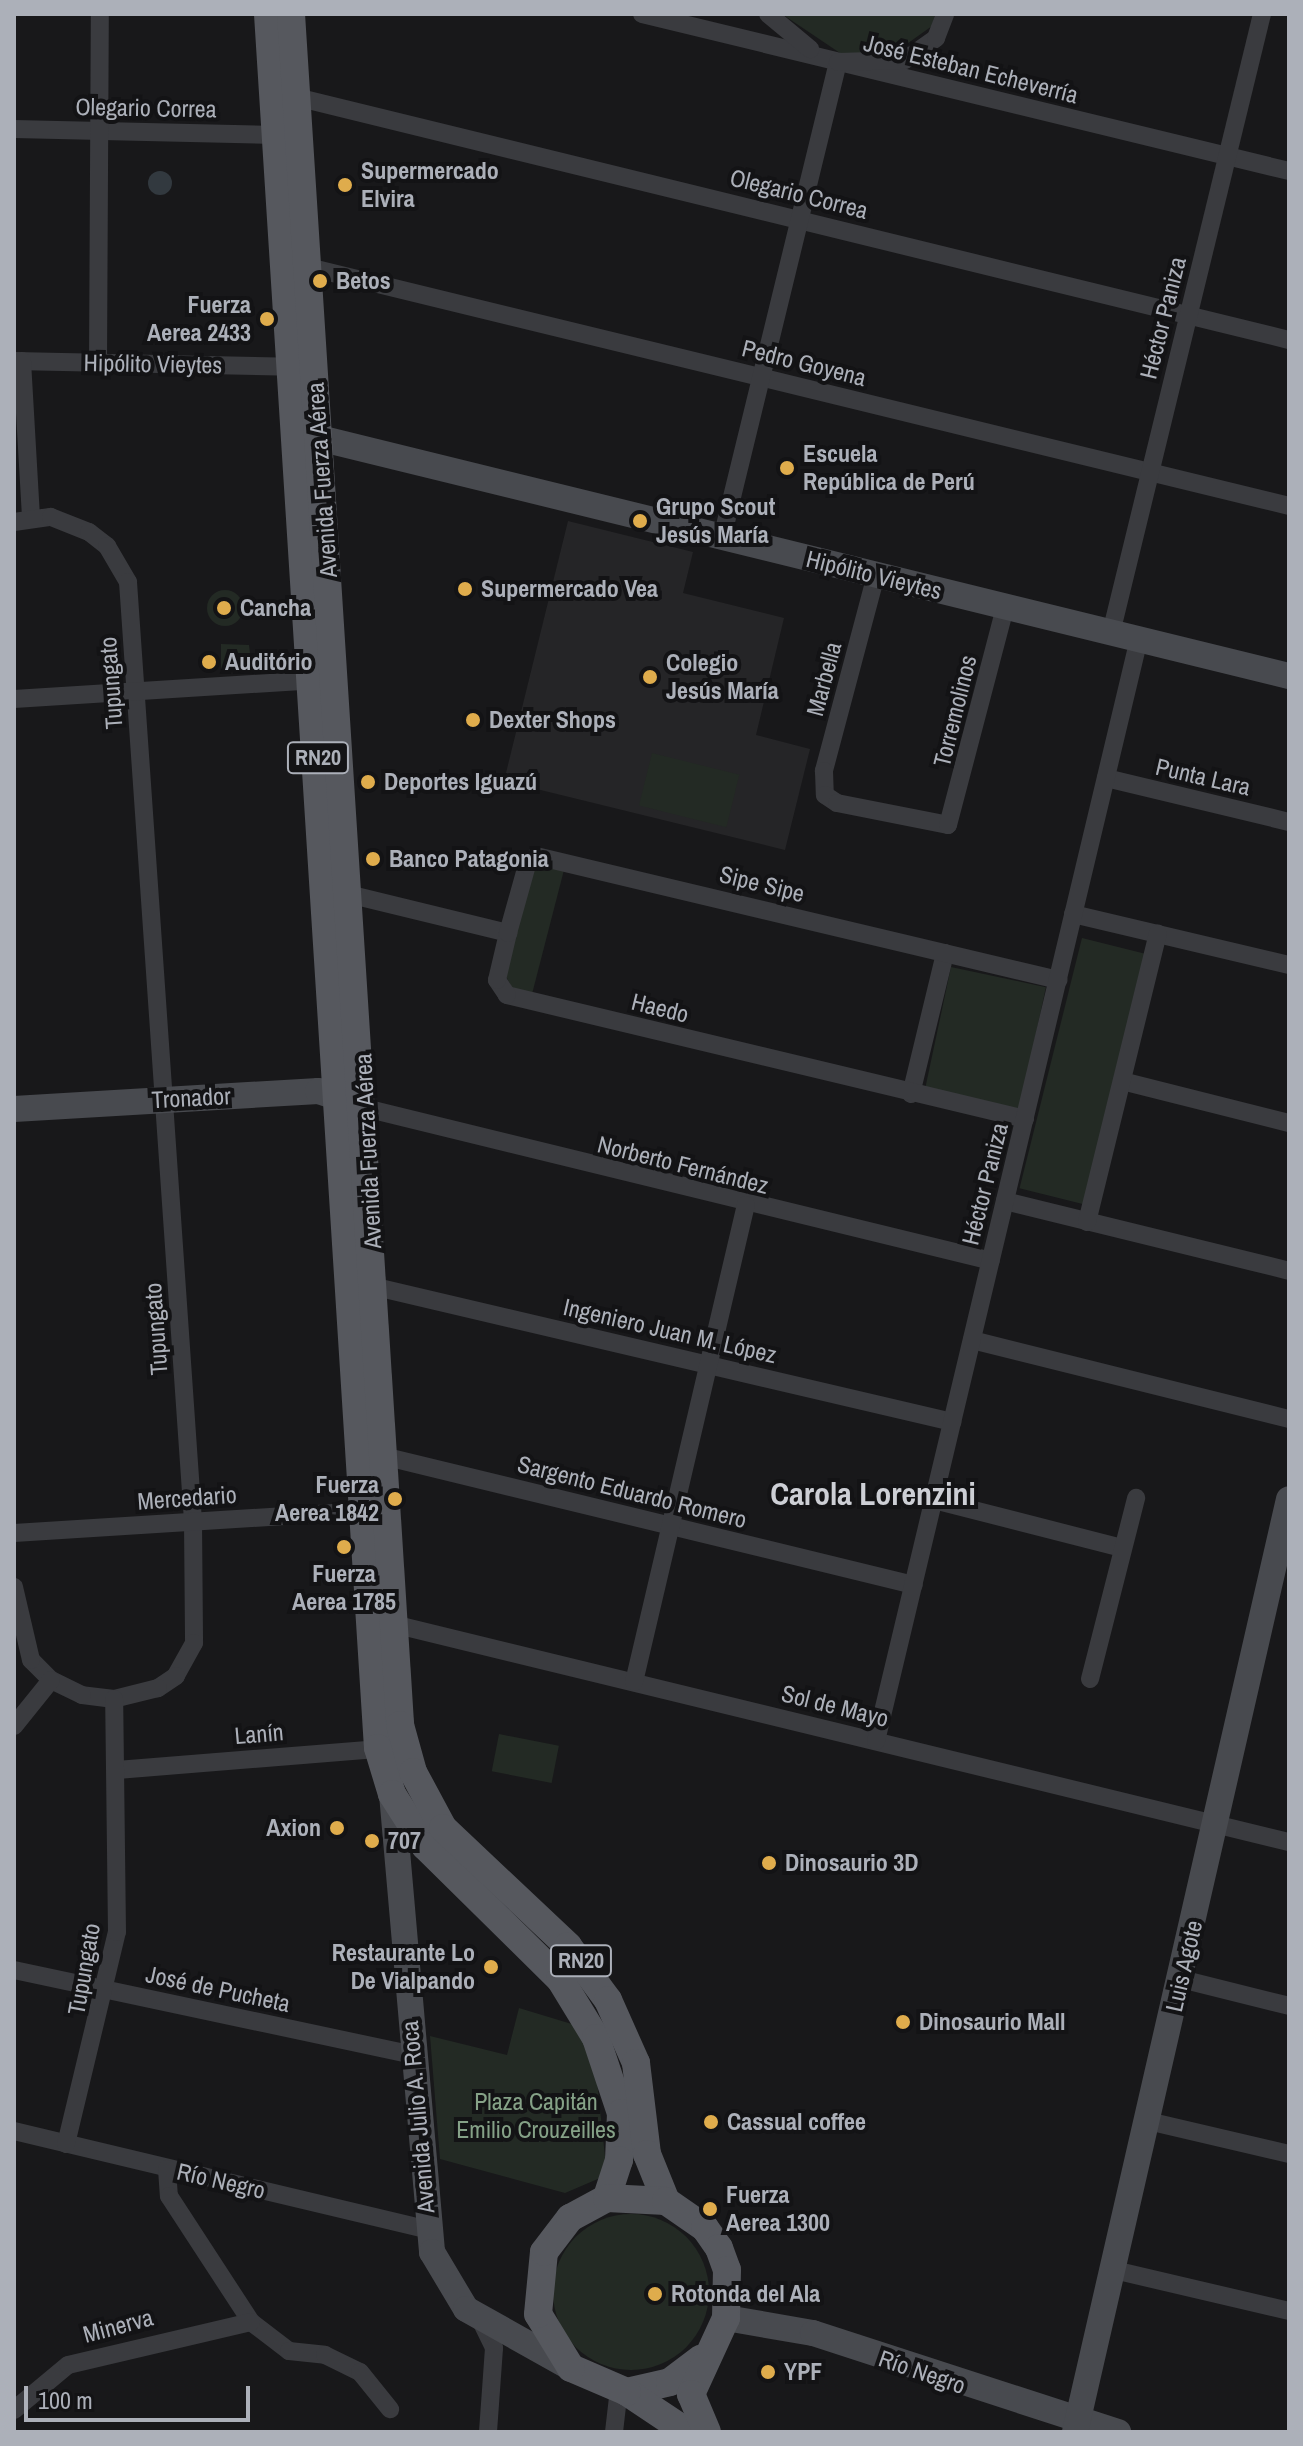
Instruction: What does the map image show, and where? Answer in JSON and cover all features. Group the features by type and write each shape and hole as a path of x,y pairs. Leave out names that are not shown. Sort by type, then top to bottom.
{"main road":[{"name":"Avenida Fuerza Aérea","path":"268,14 340,1095 364,1511 382,1622 392,1748 392,1794 445,1870 540,1958 586,2018 621,2113 619,2160 607,2198"},
{"name":"Avenida Fuerza Aérea","path":"291,14 387,1457 382,1622"},
{"name":"Hipólito Vieytes","path":"319,438 1289,676"},
{"name":"Tronador","path":"14,1109 164,1099 340,1095 365,1108"},
{"name":"Luis Agote","path":"1076,2427 1289,1499"},
{"name":"Avenida Fuerza Aérea","path":"392,1748 456,1844 568,1946 608,2000 639,2074 647,2154 666,2201"},
{"name":"Avenida Julio A. Roca","path":"392,1794 428,2230 445,2285 479,2317 571,2368 623,2391 687,2432"},
{"path":"571,2368 538,2314 538,2272 563,2226 607,2198 666,2201 705,2228 719,2248 727,2270 726,2318 691,2394 707,2432"},
{"name":"Río Negro","path":"726,2318 813,2333 1076,2427 1118,2432"},
{"path":"623,2391 670,2382 710,2350"}],"street":[{"path":"98,363 100,14"},
{"name":"José Esteban Echeverría","path":"642,14 1289,171"},
{"path":"768,14 783,32 838,62 905,60 936,38 945,14"},
{"name":"Héctor Paniza","path":"1111,633 1262,14"},
{"path":"722,538 838,62"},
{"name":"Olegario Correa","path":"296,97 1289,340"},
{"name":"Olegario Correa","path":"14,129 276,135"},
{"name":"Pedro Goyena","path":"308,267 1289,506"},
{"path":"18,361 23,519"},
{"name":"Hipólito Vieytes","path":"18,361 291,367"},
{"path":"295,421 319,438"},
{"name":"Tupungato","path":"23,519 89,532 120,565 128,582 193,1522 194,1643 176,1676 114,1699 117,1932 109,1990 66,2144"},
{"name":"Marbella","path":"876,575 824,771 825,795 948,825"},
{"name":"Torremolinos","path":"948,825 1005,607"},
{"name":"Héctor Paniza","path":"876,1741 1139,639"},
{"path":"14,699 313,680"},
{"name":"Punta Lara","path":"1106,778 1289,822"},
{"name":"Sipe Sipe","path":"508,933 527,865 536,856 1058,980"},
{"path":"352,895 508,933"},
{"path":"1073,914 1289,965"},
{"name":"Haedo","path":"508,933 497,980 507,995 1025,1119"},
{"path":"1087,1222 1158,934"},
{"path":"911,1094 945,953"},
{"path":"1122,1081 1289,1123"},
{"name":"Norberto Fernández","path":"365,1108 746,1205 991,1261"},
{"path":"1005,1201 1289,1271"},
{"path":"634,1682 746,1205"},
{"name":"Ingeniero Juan M. López","path":"376,1287 952,1422"},
{"path":"972,1340 1289,1419"},
{"name":"Sargento Eduardo Romero","path":"387,1457 914,1585"},
{"path":"1090,1679 1136,1498"},
{"path":"934,1500 1122,1548"},
{"name":"Mercedario","path":"14,1533 364,1511"},
{"path":"14,1587 23,1644 51,1680 114,1699"},
{"name":"Sol de Mayo","path":"382,1622 1289,1842"},
{"path":"14,1726 51,1680"},
{"name":"Lanín","path":"117,1770 392,1748"},
{"name":"José de Pucheta","path":"14,1970 413,2055"},
{"path":"1181,1979 1289,2006"},
{"path":"1148,2121 1289,2154"},
{"name":"Río Negro","path":"14,2131 428,2230"},
{"path":"167,2169 169,2196 251,2322 289,2351 325,2355 360,2372 390,2409"},
{"path":"1114,2270 1289,2311"},
{"path":"479,2317 494,2361 488,2432"},
{"name":"Minerva","path":"14,2410 68,2365 251,2322"},
{"path":"494,2361 523,2341"},
{"path":"614,2432 623,2391"}],"shaded area":[{"path":"160,171 169,174 172,183 169,192 160,195 151,192 148,183 151,174"},
{"name":"Colegio Jesús María","path":"568,521 693,552 683,593 784,618 756,735 810,749 785,850 504,781"}],"green space":[{"path":"782,14 935,14 932,26 890,56 840,53"},
{"name":"Cancha","path":"225,590 238,595 243,608 238,621 225,626 212,621 207,608 212,595"},
{"path":"221,644 249,645 250,653 233,655 233,670 221,669"},
{"path":"652,753 739,775 726,827 639,805"},
{"path":"539,863 565,866 532,994 513,990 505,974 529,869"},
{"path":"1082,938 1146,954 1084,1204 1020,1188"},
{"path":"951,967 1046,987 1020,1109 925,1089"},
{"path":"499,1734 559,1746 552,1783 492,1771"},
{"name":"Plaza Capitán Emilio Crouzeilles","path":"519,2008 575,2025 596,2071 606,2166 600,2178 565,2193 440,2159 430,2036 507,2055"},
{"path":"631,2214 661,2220 686,2237 703,2262 709,2292 703,2322 686,2347 661,2364 631,2370 601,2364 576,2347 559,2322 553,2292 559,2262 576,2237 601,2220"}],"place":[{"name":"Supermercado Elvira","path":"345,185"},
{"name":"Betos","path":"320,281"},
{"name":"Fuerza Aerea 2433","path":"267,319"},
{"name":"Escuela República de Perú","path":"787,468"},
{"name":"Grupo Scout Jesús María","path":"640,521"},
{"name":"Supermercado Vea","path":"465,589"},
{"name":"Cancha","path":"224,608"},
{"name":"Auditório","path":"209,662"},
{"name":"Colegio Jesús María","path":"650,677"},
{"name":"Dexter Shops","path":"473,720"},
{"name":"Deportes Iguazú","path":"368,782"},
{"name":"Banco Patagonia","path":"373,859"},
{"name":"Fuerza Aerea 1842","path":"395,1499"},
{"name":"Fuerza Aerea 1785","path":"344,1547"},
{"name":"Axion","path":"337,1828"},
{"name":"707","path":"372,1841"},
{"name":"Dinosaurio 3D","path":"769,1863"},
{"name":"Restaurante Lo De Vialpando","path":"491,1967"},
{"name":"Dinosaurio Mall","path":"903,2022"},
{"name":"Cassual coffee","path":"711,2122"},
{"name":"Fuerza Aerea 1300","path":"710,2209"},
{"name":"Rotonda del Ala","path":"655,2294"},
{"name":"YPF","path":"768,2372"}],"district":[{"name":"Carola Lorenzini","path":"873,1494"}]}
